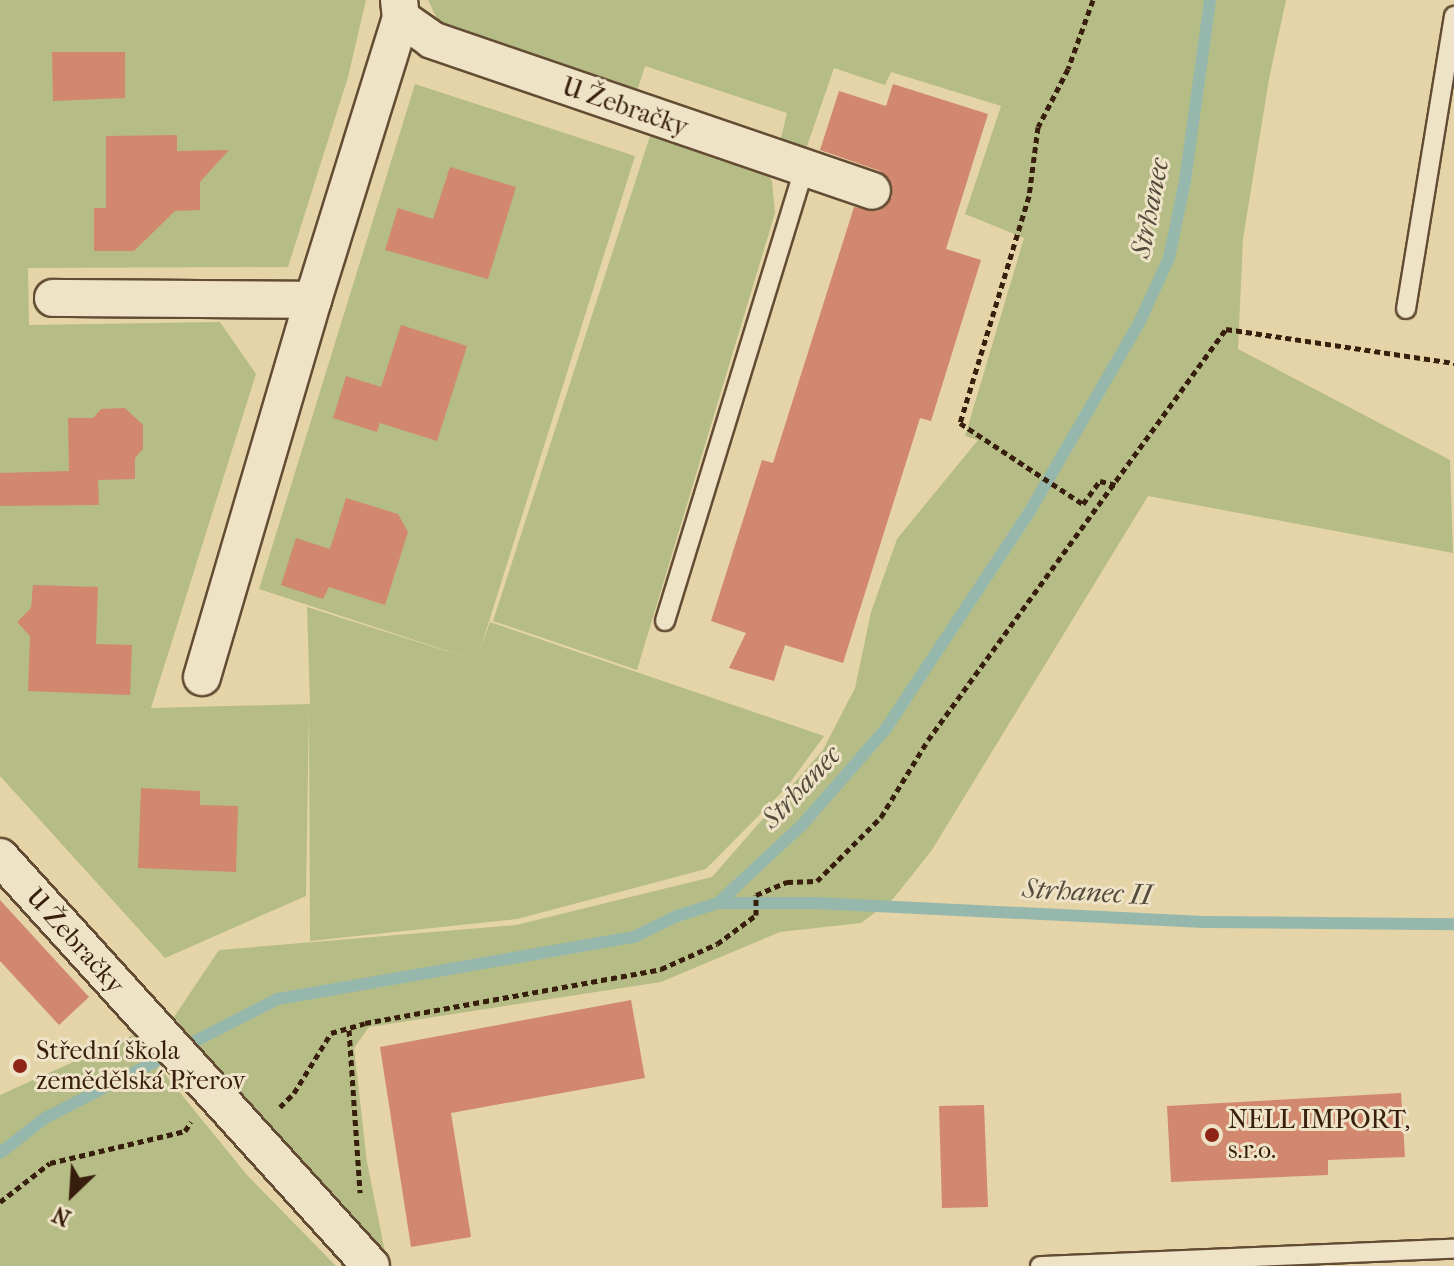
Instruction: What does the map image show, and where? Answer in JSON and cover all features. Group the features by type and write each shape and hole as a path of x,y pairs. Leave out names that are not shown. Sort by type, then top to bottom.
{"street":[{"name":"U Žebračky","path":"400,9 432,40 872,191"},
{"path":"202,677 400,9"},
{"path":"53,298 313,300"},
{"name":"U Žebračky","path":"0,857 371,1266"}],"lane":[{"path":"1406,309 1454,16"},
{"path":"665,621 804,168"},
{"path":"1040,1266 1174,1264 1454,1249"}],"path":[{"path":"1093,0 1068,69 1038,127 1029,196 960,423 1083,504 1100,481 1116,485"},
{"path":"251,1135 294,1093 331,1033 365,1023 661,969 717,944 756,915 756,895 787,882 817,881 881,817 928,740 1116,485 1226,329 1454,363"},
{"path":"349,1030 360,1196"},
{"path":"0,1202 50,1163 185,1131 209,1090"}],"green space":[{"path":"0,0 366,0 348,77 288,267 28,268 29,325 220,322 256,374 151,708 310,704 307,607 478,661 259,589 415,84 635,156 480,650 490,622 824,736 786,788 706,869 517,919 310,941 309,708 306,896 165,958 0,776"},
{"path":"428,0 1286,0 1269,79 1243,239 1238,349 1450,460 1453,553 1148,496 932,850 893,899 861,923 780,932 661,982 369,1027 354,1048 367,1162 385,1252 370,1250 174,1017 219,950 516,925 712,877 823,750 855,688 871,612 897,539 978,440 965,436 1024,238 965,214 1001,106 891,72 885,85 834,68 806,149 780,142 787,113 645,66 636,94 451,35 439,23"},
{"path":"652,130 763,168 772,181 775,213 637,670 493,621"},
{"path":"133,1035 247,1175 336,1266 0,1266 0,1095"}],"building":[{"path":"52,52 125,52 125,98 53,101"},
{"path":"893,84 988,114 946,249 981,260 931,421 920,418 843,663 785,645 774,681 729,668 746,633 711,621 762,460 773,463 854,207 877,211 886,206 892,197 892,186 880,171 820,150 839,91 886,106"},
{"path":"177,135 177,151 229,150 200,182 200,210 175,211 134,251 94,251 94,208 106,208 106,136"},
{"path":"450,167 516,187 488,279 385,250 398,208 433,219"},
{"path":"401,325 467,346 437,441 380,423 377,432 333,418 346,376 381,387"},
{"path":"125,408 143,425 143,449 135,458 135,479 98,480 99,505 0,506 0,473 69,471 68,418 93,418 101,409"},
{"path":"346,498 398,514 408,532 385,605 329,587 323,599 281,585 296,538 330,549"},
{"path":"33,585 98,587 96,644 132,645 130,695 28,691 30,636 17,622 31,608"},
{"path":"141,788 200,791 200,805 238,806 236,872 138,868"},
{"path":"0,900 89,997 59,1025 0,961"},
{"path":"631,1000 645,1078 451,1113 471,1237 411,1247 380,1047"},
{"path":"1401,1093 1405,1157 1328,1160 1328,1175 1171,1182 1167,1106"},
{"path":"984,1105 988,1207 942,1208 939,1106"}],"waterway":[{"name":"Strhanec","path":"0,1153 45,1118 278,999 634,937 677,916 718,903 802,825 885,730 1030,511 1140,321 1169,258 1185,181 1210,0"},
{"name":"Strhanec II","path":"718,903 815,903 1204,922 1454,924"}],"place":[{"name":"Střední škola zemědělská Přerov","path":"20,1066"},
{"name":"NELL IMPORT, s.r.o.","path":"1212,1135"}]}
